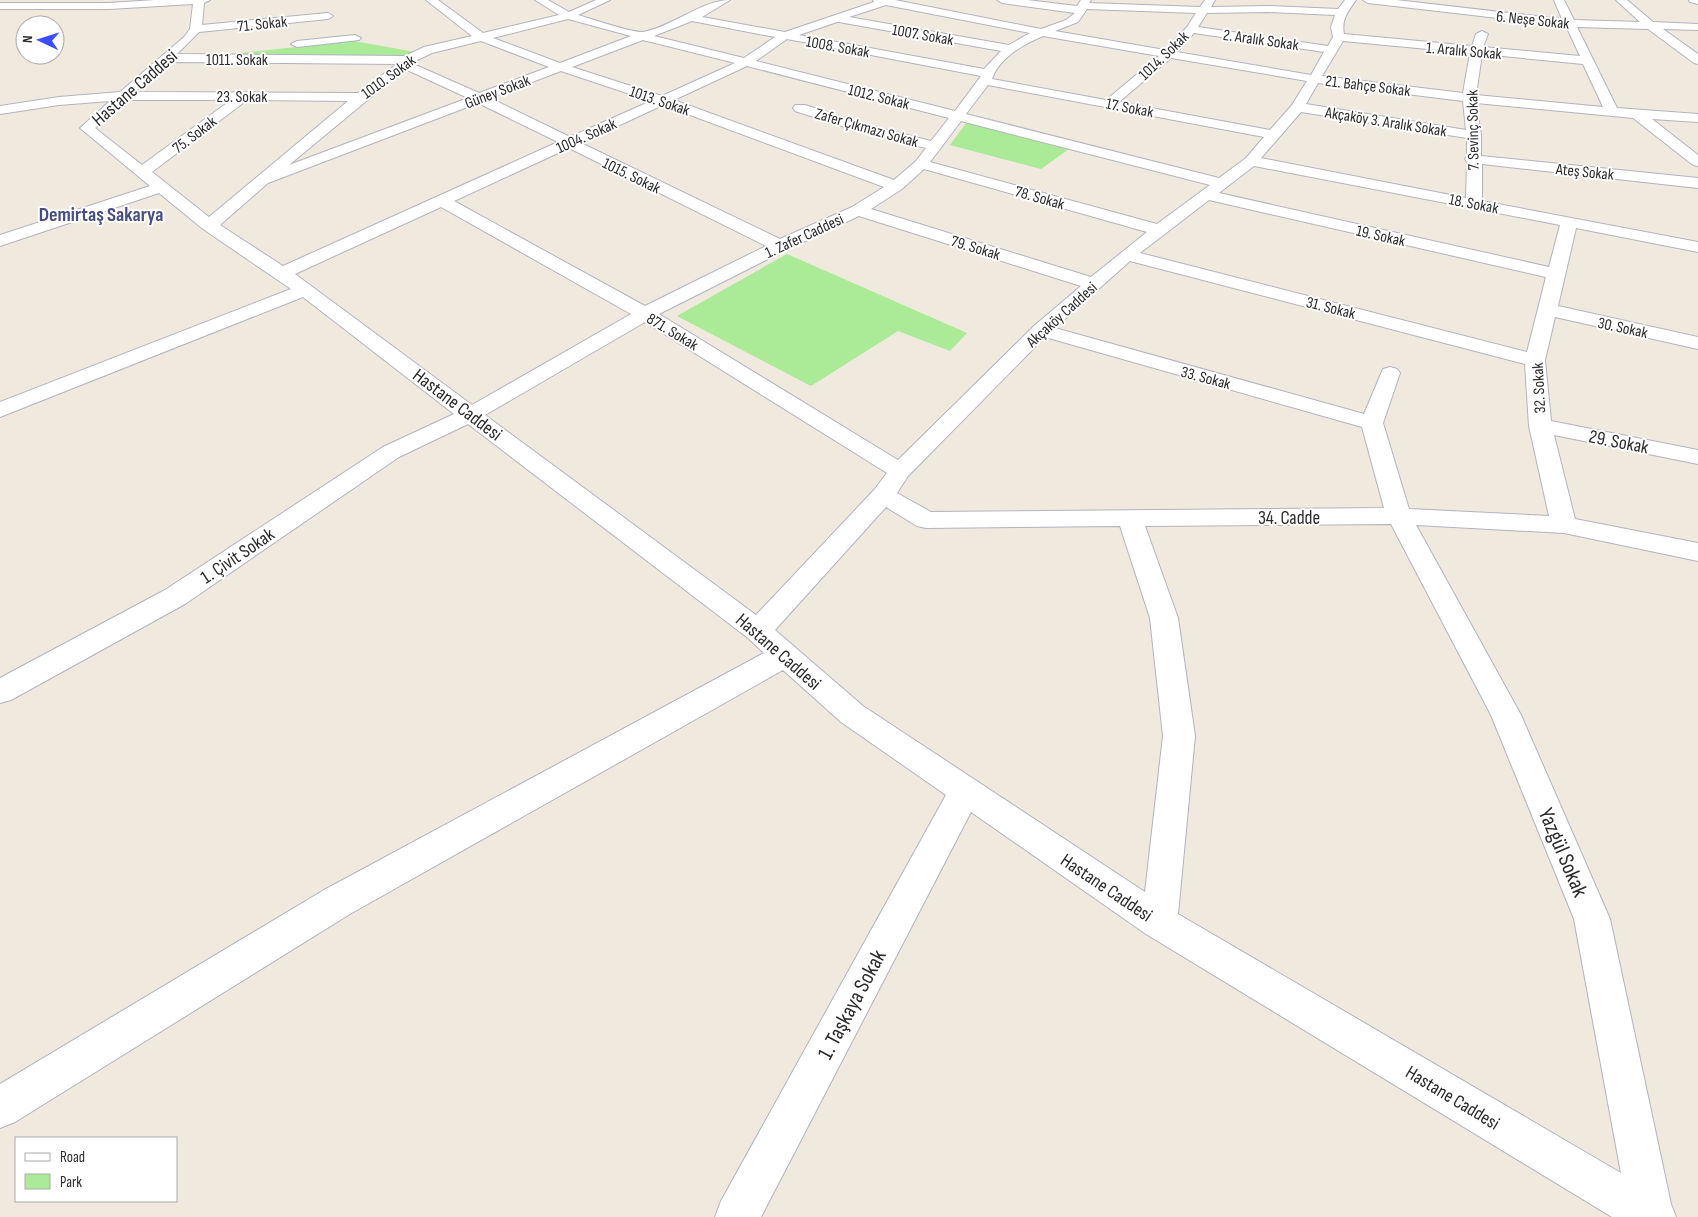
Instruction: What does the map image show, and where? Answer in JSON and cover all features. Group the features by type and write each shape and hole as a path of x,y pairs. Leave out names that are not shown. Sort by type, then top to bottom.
{"street":[{"path":"196,29 199,0"},
{"path":"0,6 100,6 205,0"},
{"name":"1013. Sokak","path":"431,0 479,36 560,67 662,100 896,186"},
{"name":"1012. Sokak","path":"540,0 568,16 642,36 1222,183"},
{"name":"1010. Sokak","path":"209,225 266,179 407,57 479,36 568,16 606,0"},
{"name":"Güney Sokak","path":"266,179 691,18 725,0"},
{"name":"21. Bahçe Sokak","path":"885,0 1041,32 1314,79 1469,98 1612,112 1698,118"},
{"name":"1004. Sokak","path":"282,273 745,62 784,36 885,0"},
{"path":"1002,0 1201,10 1346,6"},
{"name":"1014. Sokak","path":"1110,103 1168,54 1190,29 1201,10 1210,0"},
{"name":"6. Neşe Sokak","path":"1368,0 1571,23 1698,27"},
{"name":"7. Sevinç Sokak","path":"1474,203 1472,159 1474,135 1469,98 1476,52 1495,0"},
{"path":"1559,0 1612,112"},
{"path":"1621,0 1651,26 1698,60"},
{"path":"1694,0 1698,1"},
{"path":"319,5 335,21"},
{"name":"1. Zafer Caddesi","path":"470,414 645,314 780,246 858,210 896,186 921,164 986,77 1010,50 1041,32 1066,24 1078,16 1083,5"},
{"name":"Akçaköy Caddesi","path":"758,630 883,495 900,471 1040,330 1126,255 1250,161 1275,135 1298,107 1336,44 1337,27 1346,6"},
{"path":"956,14 971,7"},
{"name":"1008. Sokak","path":"691,18 986,77"},
{"name":"1007. Sokak","path":"835,18 1010,50"},
{"name":"71. Sokak","path":"196,29 335,21"},
{"name":"1011. Sokak","path":"167,58 360,39 335,21"},
{"name":"Hastane Caddesi","path":"196,29 167,58 87,128 209,225 282,273 758,630 852,714 1159,922 1652,1216"},
{"name":"2. Aralık Sokak","path":"1190,29 1336,44"},
{"name":"1. Aralık Sokak","path":"1336,44 1589,61"},
{"name":"1011. Sokak","path":"167,58 407,57"},
{"name":"1015. Sokak","path":"407,57 479,98 567,143 780,246"},
{"name":"17. Sokak","path":"986,77 1275,135"},
{"name":"23. Sokak","path":"0,110 59,101 124,96 360,96"},
{"name":"75. Sokak","path":"0,241 152,180 245,96"},
{"name":"Akçaköy 3. Aralık Sokak","path":"1298,107 1474,135"},
{"name":"Zafer Çıkmazı Sokak","path":"800,108 934,146"},
{"path":"1637,114 1698,162"},
{"name":"Ateş Sokak","path":"1472,159 1698,183"},
{"name":"18. Sokak","path":"1250,161 1698,248"},
{"name":"78. Sokak","path":"921,164 1158,230"},
{"name":"19. Sokak","path":"1207,195 1556,274"},
{"name":"871. Sokak","path":"440,200 645,314 900,471"},
{"name":"79. Sokak","path":"858,210 1094,284"},
{"name":"32. Sokak","path":"1564,525 1540,426 1535,360 1569,222"},
{"name":"31. Sokak","path":"1126,255 1535,360"},
{"path":"0,410 305,290"},
{"name":"30. Sokak","path":"1548,310 1698,343"},
{"name":"33. Sokak","path":"1040,330 1372,423"},
{"path":"1390,373 1372,423 1399,516"},
{"name":"1. Çivit Sokak","path":"1,690 175,597 391,452 470,414"},
{"name":"29. Sokak","path":"1540,426 1698,457"},
{"name":"34. Cadde","path":"883,495 926,520 1399,516 1564,525 1698,552"},
{"name":"Yazgül Sokak","path":"1399,516 1506,715 1592,919 1652,1216"},
{"path":"1130,518 1164,618 1179,736 1159,922"},
{"path":"0,1106 337,902 785,655"},
{"name":"1. Taşkaya Sokak","path":"737,1217 965,791"}],"green space":[{"path":"354,41 415,52 396,58 211,56"},
{"path":"967,122 1069,149 1041,169 950,145"},
{"path":"787,254 967,333 950,351 898,331 811,386 677,316"}],"district":[{"name":"Demirtaş Sakarya","path":"101,214"}]}
